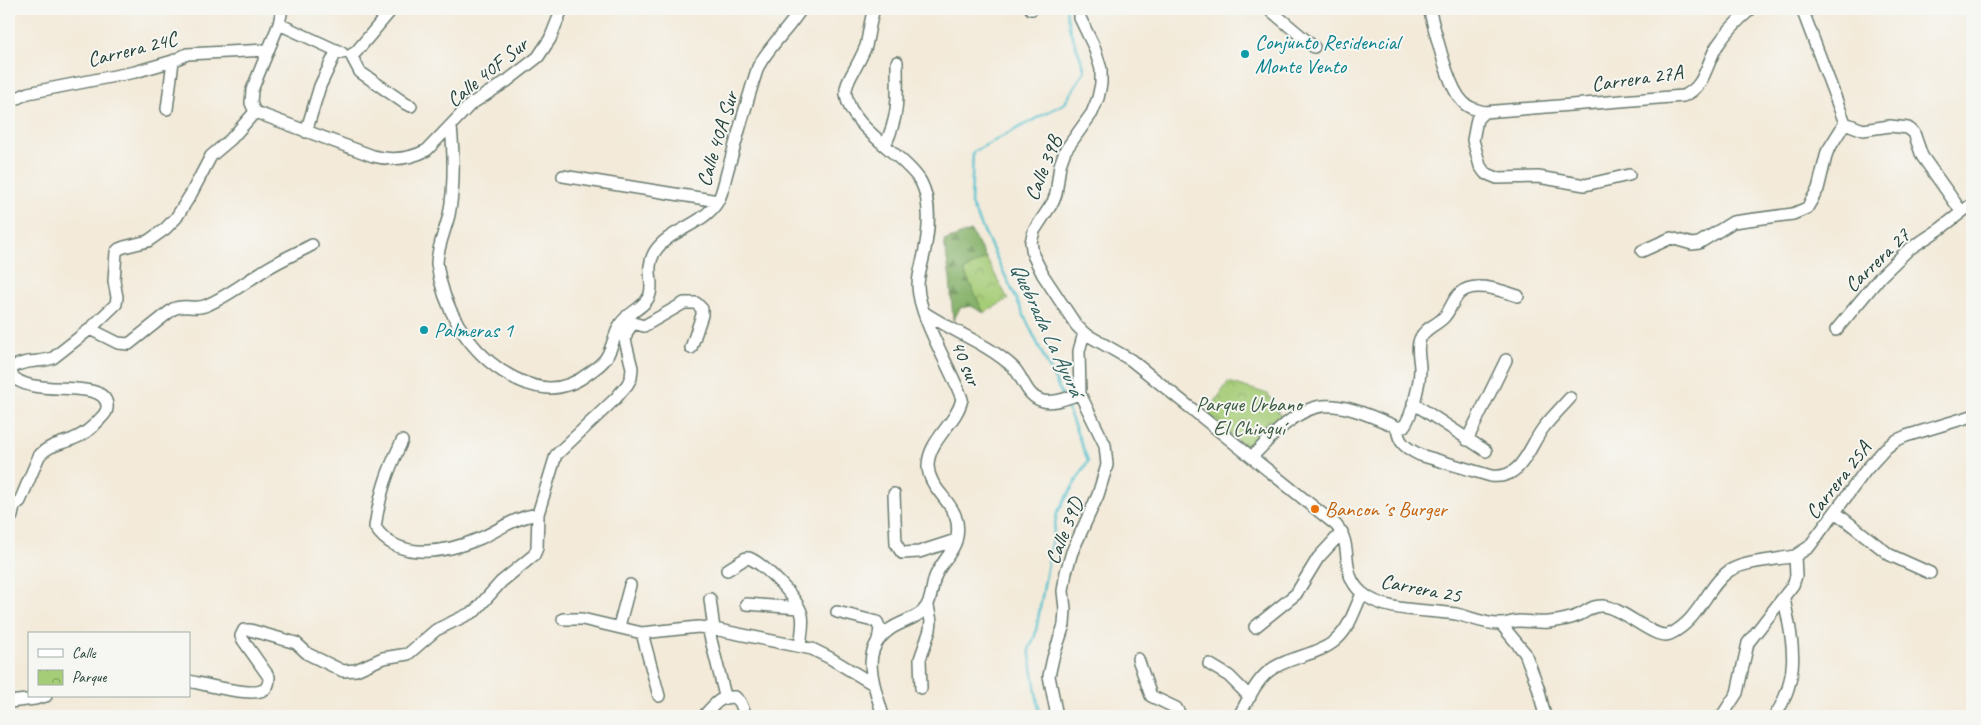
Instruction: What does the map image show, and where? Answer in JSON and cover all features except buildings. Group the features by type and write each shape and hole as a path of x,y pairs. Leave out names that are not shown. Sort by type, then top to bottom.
{"street":[{"path":"282,9 279,24 252,90 251,103 255,112 306,132 320,86 337,50"},
{"path":"351,55 356,52 392,9"},
{"name":"Calle 40F Sur","path":"306,132 373,156 391,159 407,158 427,150 471,104 507,81 538,57 550,39 562,9"},
{"name":"Calle 40A Sur","path":"451,127 454,182 449,215 437,257 437,264 457,325 469,341 500,370 520,381 540,388 562,388 580,380 605,358 620,324 630,319 650,294 651,259 660,244 667,238 697,222 718,201 758,67 765,54 787,29 801,9"},
{"name":"40 sur","path":"874,9 866,46 848,83 846,93 853,114 912,171 921,182 926,195 928,230 918,287 925,313 962,399 960,407 937,442 928,463 929,474 954,511 957,524 956,540"},
{"name":"Calle 39B","path":"1080,9 1080,18 1094,48 1101,69 1098,98 1092,113 1065,151 1060,165 1056,194 1053,202 1034,231 1032,242 1034,255 1044,276 1076,325 1084,333"},
{"path":"1269,9 1314,47"},
{"path":"1429,9 1450,78 1456,91 1462,102 1471,108 1484,112 1477,120 1473,140 1480,166 1485,173 1497,178 1538,177 1585,186 1629,175"},
{"name":"Carrera 27A","path":"1484,112 1683,96 1690,93 1702,80 1709,61 1725,35 1751,9"},
{"path":"1802,9 1845,122 1863,130 1890,126 1908,128 1914,132 1922,156 1961,211"},
{"path":"279,24 351,55 360,72 411,106"},
{"name":"Carrera 24C","path":"9,102 28,93 135,72 172,61 180,56 195,53 268,50"},
{"path":"167,110 172,61"},
{"path":"886,145 897,109 897,62"},
{"path":"9,520 12,516 11,506 20,501 44,451 74,439 88,430 106,411 107,404 104,398 94,391 26,385 15,380 11,374 12,368 17,364 45,361 53,358 90,329 116,304 117,297 114,282 116,252 119,249 148,241 176,218 211,156 231,139 255,112"},
{"path":"1642,251 1671,238 1692,244 1699,243 1733,222 1793,214 1807,208 1818,190 1826,152 1845,122"},
{"path":"563,176 718,201"},
{"name":"Carrera 27","path":"1836,330 1908,250 1940,229 1972,204"},
{"path":"90,329 118,343 129,344 173,309 182,306 198,308 206,306 262,271 312,245"},
{"path":"1252,457 1273,434 1307,411 1321,406 1339,406 1397,427 1403,427 1407,424 1420,371 1419,341 1423,333 1444,318 1460,293 1472,287 1518,296"},
{"path":"190,681 238,691 258,692 265,690 269,683 269,677 243,640 241,636 244,630 296,643 314,657 342,671 356,670 383,658 408,654 436,630 475,610 501,582 534,555 537,548 538,514 556,455 616,398 631,378 632,368 626,340 630,319 644,326 684,303 696,303 702,310 702,315 691,348"},
{"path":"925,313 1002,357 1016,369 1032,396 1042,401 1051,402 1075,395 1084,333 1131,360 1317,508 1342,532 1318,558 1296,594 1255,627"},
{"path":"1467,440 1506,360"},
{"name":"Calle 39D","path":"1057,716 1050,676 1053,658 1064,625 1063,591 1066,572 1072,552 1098,495 1107,465 1107,454 1101,435 1075,395"},
{"path":"1397,427 1400,441 1410,450 1420,455 1491,476 1502,477 1519,467 1544,427 1570,398"},
{"path":"1413,403 1486,451"},
{"name":"Carrera 25A","path":"1795,556 1809,547 1876,458 1895,441 1972,416"},
{"path":"402,441 389,467 382,488 375,527 380,536 396,547 417,551 446,550 481,538 523,516 538,514"},
{"path":"894,494 896,544 902,553 919,552 956,540"},
{"path":"1835,512 1890,554 1930,573"},
{"name":"Carrera 25","path":"1342,532 1346,546 1349,575 1362,594 1387,605 1457,614 1501,624 1520,621 1548,622 1580,614 1601,605 1620,611 1657,635 1669,635 1682,626 1698,611 1727,572 1743,566 1795,556"},
{"path":"921,688 920,659 930,630 931,621 928,606 936,575 956,540"},
{"path":"1722,716 1737,693 1748,642 1784,599 1793,585 1796,576 1795,556"},
{"path":"727,570 746,558 753,560 789,593 799,608 802,623 800,646"},
{"path":"619,626 630,585"},
{"path":"1239,716 1262,677 1270,670 1329,645 1338,638 1345,629 1362,594"},
{"path":"710,599 711,628 725,696"},
{"path":"1775,716 1788,690 1792,665 1793,649 1784,599"},
{"path":"746,604 799,608"},
{"path":"882,716 873,684 870,658 872,649 888,630 922,613 928,606"},
{"path":"837,612 877,622 880,629 878,640"},
{"path":"563,619 582,619 619,626 642,633 698,627 711,628 800,646 812,649 830,658 873,684"},
{"path":"1501,624 1525,654 1538,687 1545,716"},
{"path":"642,633 659,696"},
{"path":"1138,658 1151,696 1176,708 1181,716"},
{"path":"1209,664 1230,676 1250,697"},
{"path":"704,716 725,696 735,697 740,702 746,716"},
{"path":"9,702 39,698"}],"green space":[{"path":"971,231 986,258 964,271 984,313 971,306 960,308 953,321 950,278 944,241"},
{"path":"986,258 1008,299 984,313 964,271"},
{"name":"Parque Urbano El Chinguí","path":"1228,382 1268,394 1284,421 1251,452 1206,416"}],"waterway":[{"name":"Quebrada La Ayurá","path":"1063,397 971,204 973,152 1065,103 1085,70 1070,30 1066,9"},
{"name":"Quebrada La Ayurá","path":"1040,716 1029,649 1035,636 1057,513 1088,461 1065,402"}],"place":[{"name":"Conjunto Residencial Monte Vento","path":"1245,54"},
{"name":"Palmeras 1","path":"424,330"},
{"name":"Bancon´s Burger","path":"1315,509"}]}
